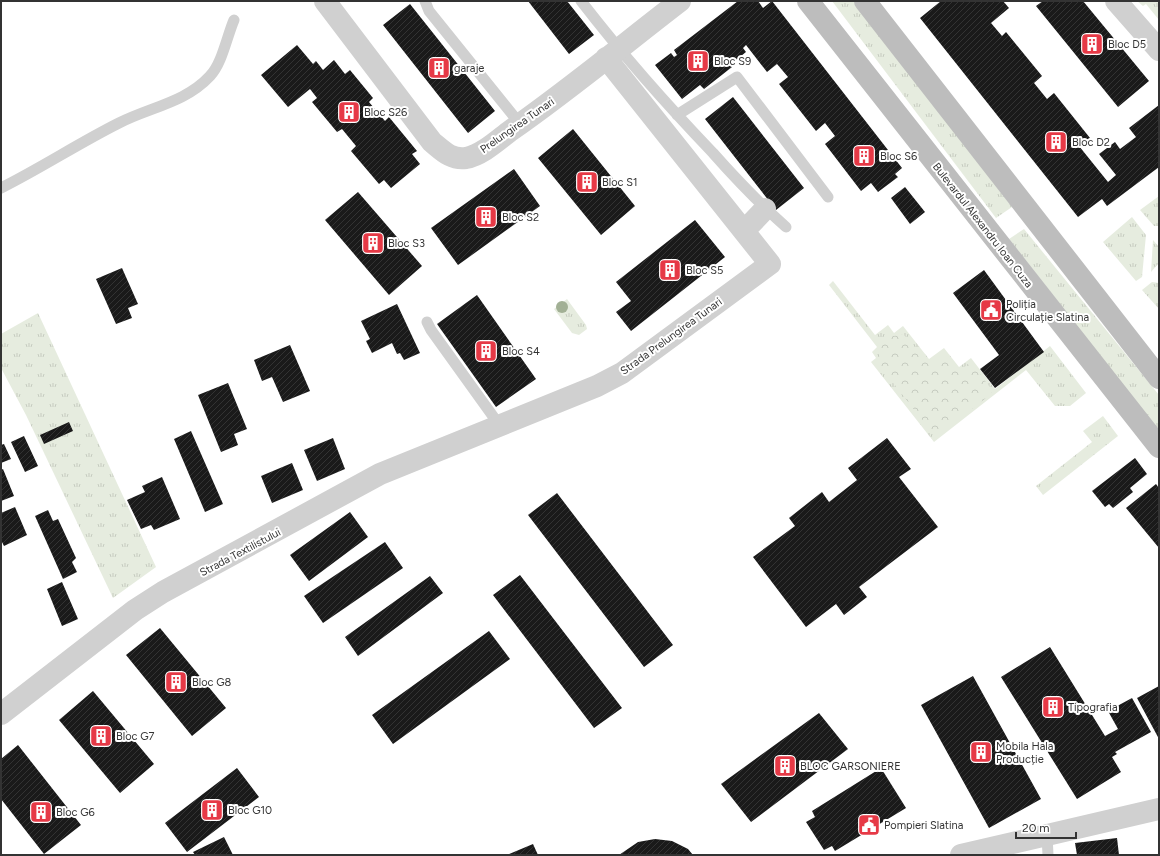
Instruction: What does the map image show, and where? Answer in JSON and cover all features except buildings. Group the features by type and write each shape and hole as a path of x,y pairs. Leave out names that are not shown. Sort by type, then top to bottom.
{"main road":[{"name":"Bulevardul Alexandru Ioan Cuza","path":"808,1 1159,447"},
{"path":"865,1 1159,378"}],"street":[{"name":"Prelungirea Tunari","path":"325,1 432,142 446,154 458,159 468,158 481,152 520,124 680,1"},
{"path":"1116,1 1159,50"},
{"path":"612,53 744,231 765,209"},
{"name":"Strada Prelungirea Tunari","path":"500,426 597,386 622,373 770,264 744,231"},
{"name":"Strada Textilistului","path":"1,714 135,610 163,592 380,474 500,426"},
{"path":"961,855 1047,845 1159,809"}],"lane":[{"path":"425,1 429,11 520,124"},
{"path":"581,1 612,53 677,115 765,209 786,227"},
{"path":"1,188 119,123 176,101 198,88 212,75 220,60 234,20"},
{"path":"677,115 737,76 828,197"},
{"path":"427,322 431,330 500,426"}],"green space":[{"path":"832,1 857,1 1012,207 996,218"},
{"path":"1137,1 1159,1 1159,20 1146,4 1143,6"},
{"path":"1159,196 1159,226 1154,226 1140,210"},
{"path":"1132,217 1146,235 1142,277 1136,281 1103,242"},
{"path":"1024,229 1159,395 1159,431 1009,239"},
{"path":"1153,240 1159,247 1159,263 1151,272"},
{"path":"833,281 875,335 888,325 894,333 903,326 929,359 944,348 959,367 971,358 995,389 1050,346 1086,393 1070,406 1055,406 1026,370 934,442 871,362 876,358 872,352 877,347 829,285"},
{"path":"1152,282 1159,283 1159,309 1142,290"},
{"path":"567,299 586,325 587,329 579,335 572,333 554,309"},
{"path":"38,313 156,567 113,598 26,415 1,368 1,334"},
{"path":"889,334 893,336 903,334 927,361 932,361 942,356 948,358 956,369 961,369 969,364 973,365 992,390 991,394 939,435 934,435 880,366 880,348"},
{"path":"1103,416 1118,436 1043,495 1036,486 1092,442 1083,431"}],"place":[{"name":"Bloc D5","path":"1092,44"},
{"name":"Bloc S9","path":"698,61"},
{"name":"garaje","path":"439,68"},
{"name":"Bloc S26","path":"349,112"},
{"name":"Bloc D2","path":"1056,142"},
{"name":"Bloc S6","path":"864,156"},
{"name":"Bloc S1","path":"587,182"},
{"name":"Bloc S2","path":"486,217"},
{"name":"Bloc S3","path":"373,243"},
{"name":"Bloc S5","path":"670,270"},
{"name":"Poliția Circulație Slatina","path":"991,310"},
{"name":"Bloc S4","path":"486,351"},
{"name":"Bloc G8","path":"176,682"},
{"name":"Tipografia","path":"1053,707"},
{"name":"Bloc G7","path":"101,736"},
{"name":"Mobila Hala Producție","path":"981,752"},
{"name":"BLOC GARSONIERE","path":"785,766"},
{"name":"Bloc G10","path":"212,810"},
{"name":"Bloc G6","path":"41,812"},
{"name":"Pompieri Slatina","path":"869,825"}]}
